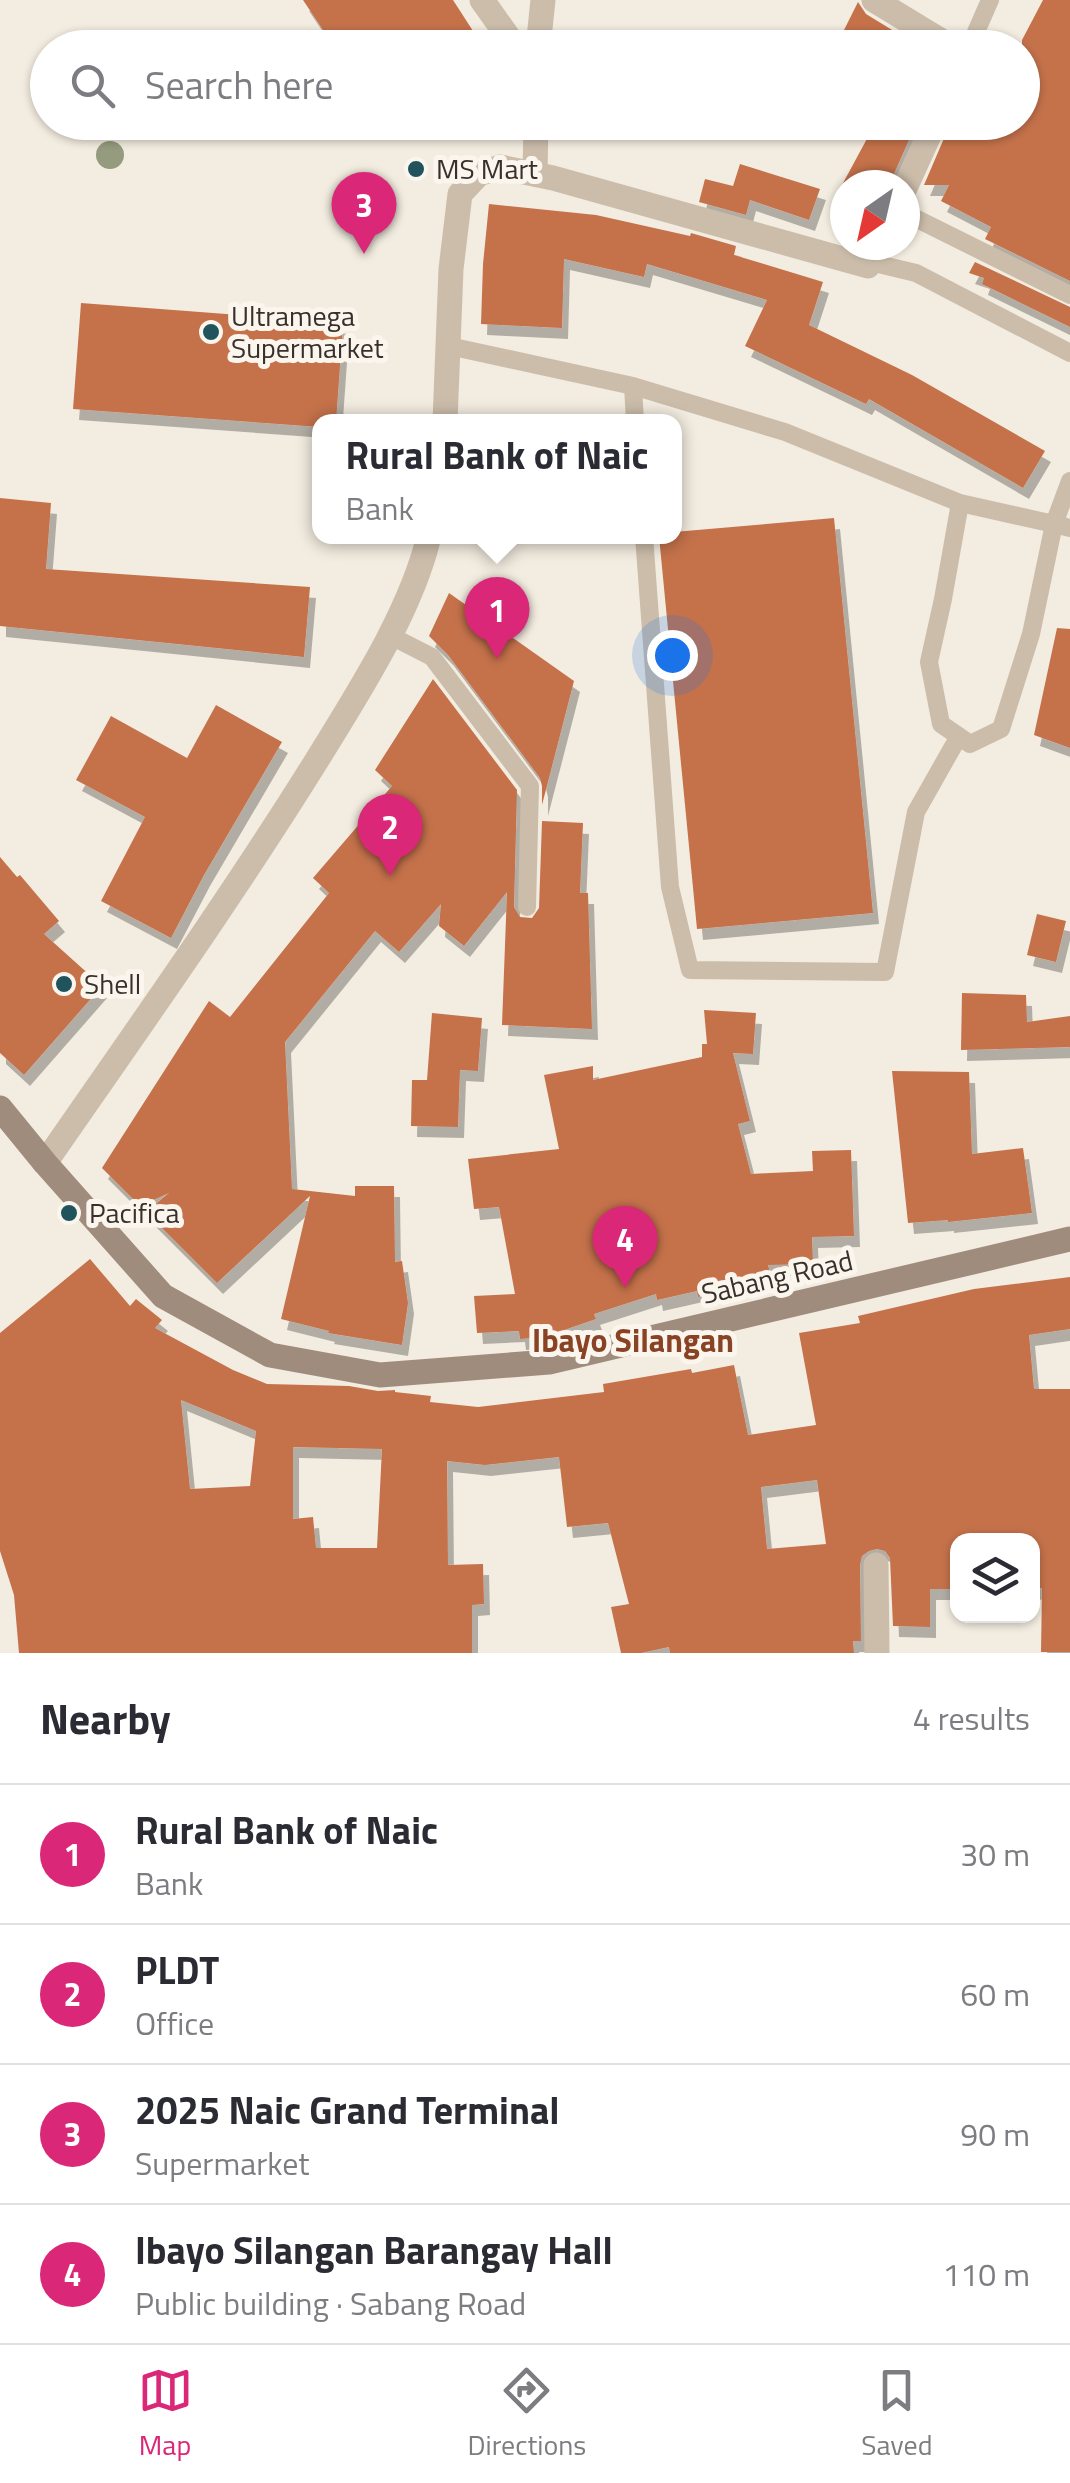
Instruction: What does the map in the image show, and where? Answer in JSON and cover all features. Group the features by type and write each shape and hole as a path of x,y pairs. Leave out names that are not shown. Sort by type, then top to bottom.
{"main road":[{"name":"Sabang Road","path":"0,1108 163,1296 270,1356 380,1375 549,1362 1070,1238"}],"street":[{"path":"482,0 503,30"},
{"path":"540,30 544,0"},
{"path":"874,0 923,30"},
{"path":"535,174 536,140"},
{"path":"913,170 927,140"},
{"path":"446,414 451,269 460,194 478,174 500,166 535,174 830,256"},
{"path":"846,260 868,266 871,260"},
{"path":"45,1163 219,911 347,711 421,570 427,544"},
{"path":"876,1565 877,1653"}],"lane":[{"path":"977,30 990,0"},
{"path":"920,220 1070,294"},
{"path":"889,260 1070,354"},
{"path":"449,346 633,386 785,432 960,502 1062,526"},
{"path":"633,386 635,414"},
{"path":"960,502 929,662 941,724 970,744 1001,729 1062,526 1070,481"},
{"path":"645,544 670,888 690,970 885,972 916,812 959,736"},
{"path":"388,635 432,657 530,786 527,907"}],"building":[{"path":"303,0 453,0 472,30 323,30"},
{"path":"1043,0 1070,0 1070,281 985,239 991,227 941,201 949,185 924,185 943,140 1040,140 1040,30 1027,30"},
{"path":"858,2 866,14 892,30 844,30"},
{"path":"866,140 909,140 896,170 850,170"},
{"path":"740,164 820,189 809,220 750,200 746,215 699,202 705,179 733,186"},
{"path":"489,204 596,215 690,236 691,233 736,246 734,255 823,282 809,325 912,375 1045,451 1023,488 869,399 866,404 745,346 767,300 647,264 644,277 564,259 562,328 481,324"},
{"path":"975,262 1070,307 1070,327 982,284 984,278 969,273"},
{"path":"81,303 343,323 337,414 312,414 312,426 73,409"},
{"path":"0,498 51,503 46,569 310,587 304,657 0,626"},
{"path":"834,518 873,913 697,929 660,544 682,544 682,531"},
{"path":"449,593 574,681 542,805 540,778 448,655 429,636"},
{"path":"1057,628 1070,629 1070,748 1034,735"},
{"path":"433,679 517,790 514,907 520,917 532,918 539,908 542,821 583,823 580,893 588,893 592,1029 502,1025 507,892 464,946 439,926 441,904 399,952 375,931 285,1042 292,1189 355,1196 355,1186 394,1186 395,1262 402,1261 408,1303 402,1345 328,1333 281,1319 310,1196 217,1283 146,1212 169,1193 140,1206 102,1168 209,1001 230,1017 329,893 313,878 392,786 375,770"},
{"path":"216,705 282,742 171,938 101,901 145,817 76,780 111,716 187,758"},
{"path":"0,857 59,921 44,934 102,986 24,1075 0,1053"},
{"path":"1037,914 1066,921 1056,962 1027,955"},
{"path":"962,993 1026,995 1027,1022 1070,1016 1070,1047 961,1050"},
{"path":"704,1010 756,1013 753,1054 733,1053 750,1121 738,1124 751,1174 813,1171 812,1151 851,1150 854,1236 812,1237 813,1264 768,1265 771,1276 698,1297 697,1291 657,1300 656,1294 594,1314 596,1319 544,1337 520,1339 519,1331 477,1333 474,1296 515,1294 499,1207 474,1209 468,1159 559,1149 544,1075 593,1066 593,1080 702,1057 702,1044 707,1044"},
{"path":"432,1013 482,1018 478,1071 460,1070 458,1127 411,1126 412,1080 427,1080"},
{"path":"892,1071 969,1072 972,1154 1023,1148 1032,1213 908,1223"},
{"path":"90,1259 130,1306 136,1299 162,1320 155,1328 267,1384 395,1390 431,1396 430,1402 478,1407 604,1392 603,1384 734,1365 748,1435 816,1425 799,1333 860,1323 858,1316 974,1289 1070,1277 1070,1329 1029,1335 1034,1389 1070,1389 1070,1652 1041,1652 1040,1533 950,1533 950,1589 930,1589 930,1627 893,1626 890,1558 877,1549 862,1556 860,1565 861,1641 853,1641 854,1653 670,1653 669,1647 621,1653 611,1607 629,1604 608,1523 567,1527 559,1457 485,1465 447,1461 448,1565 483,1564 484,1604 472,1605 472,1653 19,1653 14,1595 0,1551 0,1333","holes":["181,1400 256,1431 250,1486 190,1489","293,1447 382,1449 377,1548 316,1548 313,1517 293,1519","817,1480 826,1544 767,1549 761,1487"]}],"place":[{"name":"MS Mart","path":"416,169"},
{"name":"2025 Naic Grand Terminal","path":"364,254"},
{"name":"Ultramega Supermarket","path":"211,332"},
{"name":"Rural Bank of Naic","path":"497,659"},
{"name":"PLDT","path":"390,876"},
{"name":"Shell","path":"64,984"},
{"name":"Pacifica","path":"69,1213"},
{"name":"Ibayo Silangan Barangay Hall","path":"625,1288"}],"district":[{"name":"Ibayo Silangan","path":"633,1341"}]}
